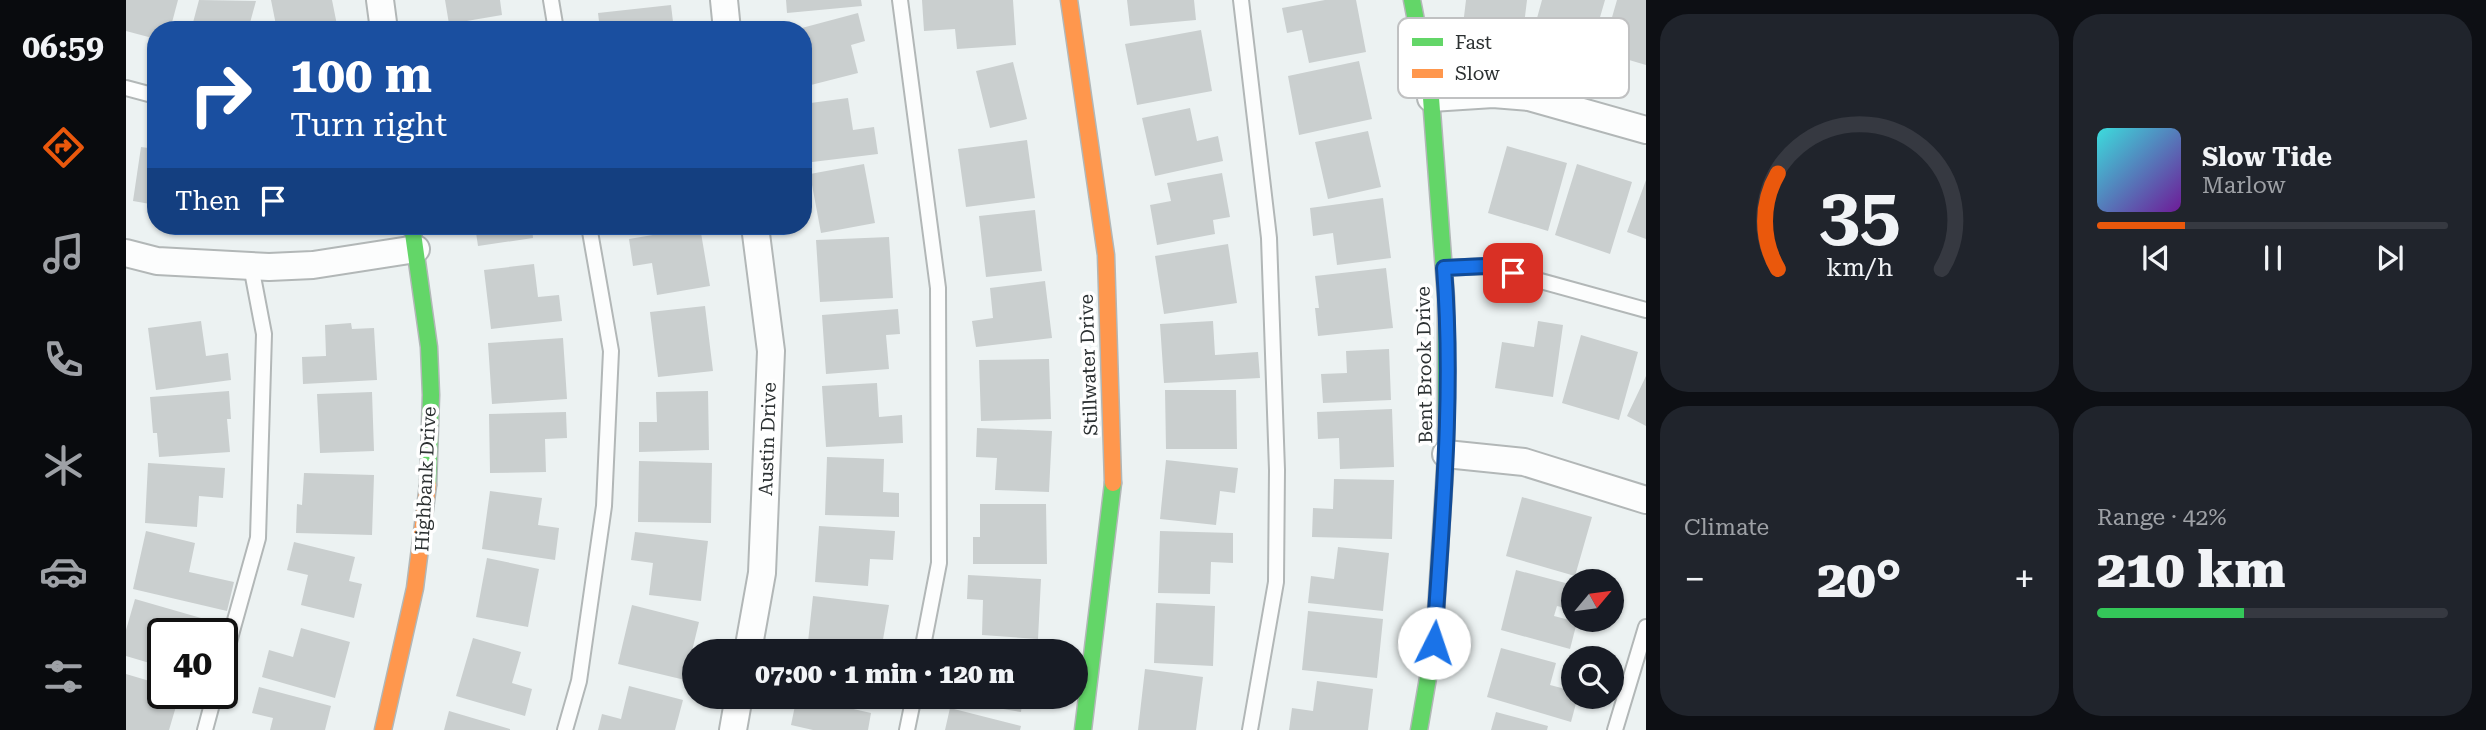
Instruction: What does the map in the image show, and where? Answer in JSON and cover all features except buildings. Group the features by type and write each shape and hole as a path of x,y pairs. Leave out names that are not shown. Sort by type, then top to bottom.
{"street":[{"path":"380,0 383,21"},
{"path":"724,0 726,21"},
{"name":"Stillwater Drive","path":"1069,0 1106,255 1113,480 1083,730"},
{"name":"Bent Brook Drive","path":"1412,0 1415,18"},
{"name":"Bent Brook Drive","path":"1419,730 1434,643 1446,454 1446,298 1431,98"},
{"path":"1533,98 1646,130"},
{"name":"Austin Drive","path":"750,639 762,573 771,351 756,235"},
{"path":"126,253 157,261 251,266 313,265 414,237"},
{"name":"Highbank Drive","path":"383,730 396,686 421,556 431,440 429,346 414,237"},
{"path":"1446,454 1524,462 1646,500"},
{"path":"733,730 737,709"}],"lane":[{"path":"551,0 554,21"},
{"path":"900,0 939,289 939,563 924,639"},
{"path":"1241,0 1269,238 1277,470 1276,582 1250,730"},
{"path":"126,88 147,94"},
{"path":"565,730 579,681 604,506 611,351 591,235"},
{"path":"236,618 258,537 264,334 251,266"},
{"path":"1444,268 1486,266 1646,310"},
{"path":"1615,730 1646,626"},
{"path":"205,730 211,709"},
{"path":"907,730 911,709"}],"traffic: fast":[{"path":"1412,0 1415,18"},
{"path":"1419,730 1434,643 1446,454 1446,298 1431,98"},
{"path":"413,235 429,347 431,395 428,485"},
{"path":"1083,730 1113,483"}],"traffic: slow":[{"path":"1069,0 1106,255 1113,483"},
{"path":"383,730 415,588 428,485"}],"route":[{"path":"1434,643 1446,454 1444,268 1486,266 1513,273"}]}
